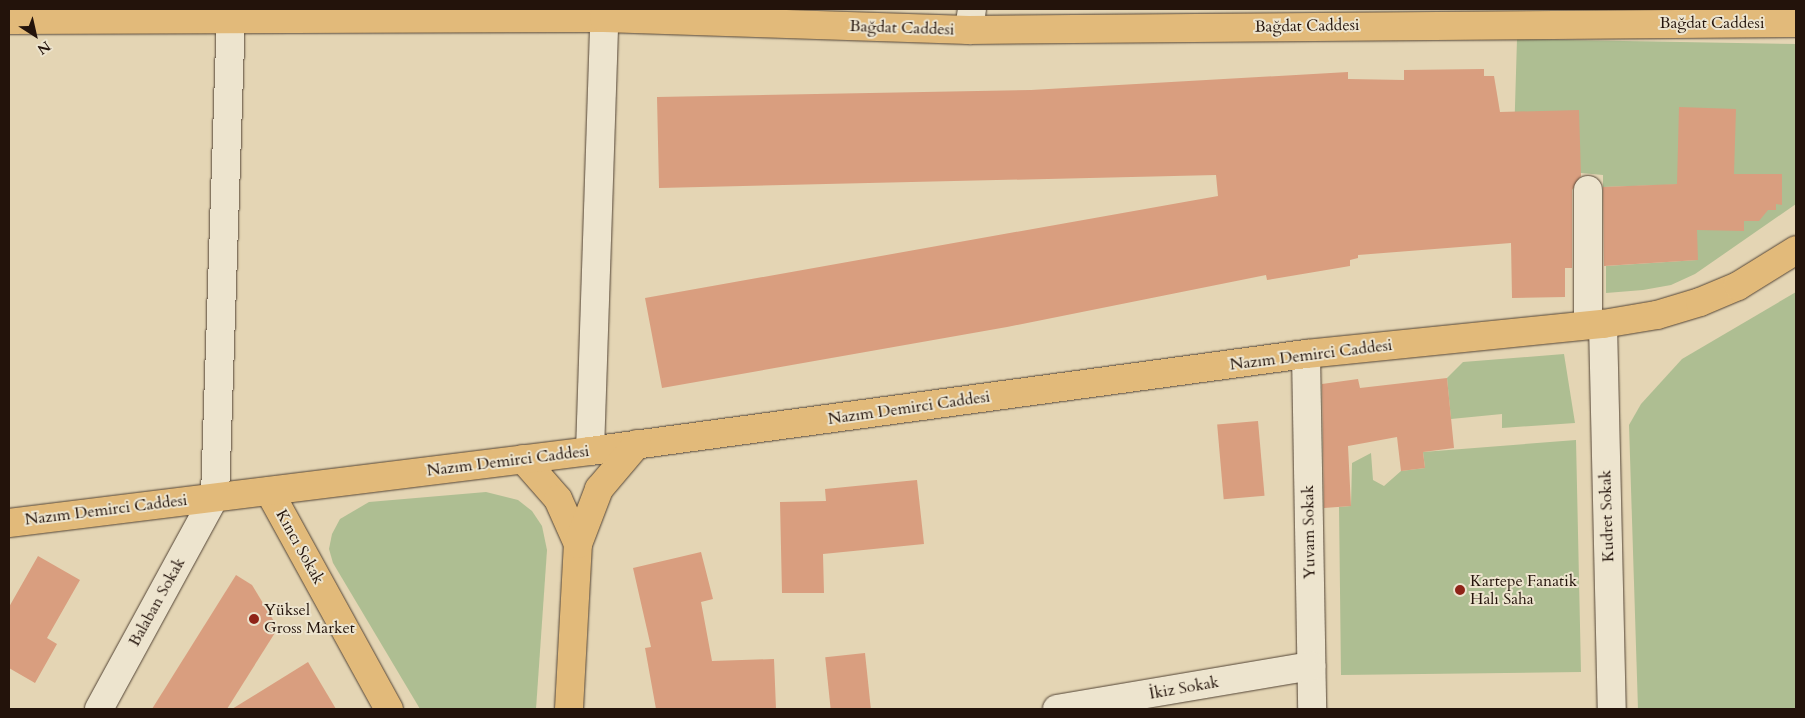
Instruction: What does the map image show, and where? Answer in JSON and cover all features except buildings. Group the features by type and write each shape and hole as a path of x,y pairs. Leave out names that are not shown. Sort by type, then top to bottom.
{"main road":[{"name":"Bağdat Caddesi","path":"9,20 230,13 604,18 971,19 1596,16 1796,23"},
{"name":"Nazım Demirci Caddesi","path":"9,523 215,496 523,460 1306,354 1596,324 1657,315 1700,302 1738,286 1796,250"},
{"path":"569,709 578,544 599,489 637,444"},
{"path":"523,460 558,499 578,544"},
{"name":"Kıncı Sokak","path":"270,491 389,709"}],"street":[{"path":"215,496 230,13"},
{"path":"590,451 604,18"},
{"name":"Kudret Sokak","path":"1588,190 1596,324 1612,709"},
{"name":"Yuvam Sokak","path":"1306,354 1312,709"},
{"name":"Balaban Sokak","path":"99,709 215,496"},
{"name":"İkiz Sokak","path":"1056,709 1311,666"}],"green space":[{"path":"1517,39 1796,44 1796,204 1695,274 1671,285 1643,290 1606,293 1606,266 1697,260 1695,184 1603,187 1603,175 1581,173 1511,240"},
{"path":"1796,292 1796,709 1638,709 1629,425 1641,404 1682,359"},
{"path":"1564,354 1575,423 1502,428 1502,414 1451,419 1447,378 1463,362"},
{"name":"Kartepe Fanatik Halı Saha","path":"1576,440 1581,672 1341,675 1339,507 1351,506 1352,463 1371,453 1373,480 1384,486 1401,471 1425,468 1423,452"},
{"path":"486,492 518,500 532,511 542,526 547,550 536,709 420,709 333,563 329,549 332,534 340,519 369,502"}],"place":[{"name":"Kartepe Fanatik Halı Saha","path":"1460,590"},
{"name":"Yüksel Gross Market","path":"254,619"}]}
